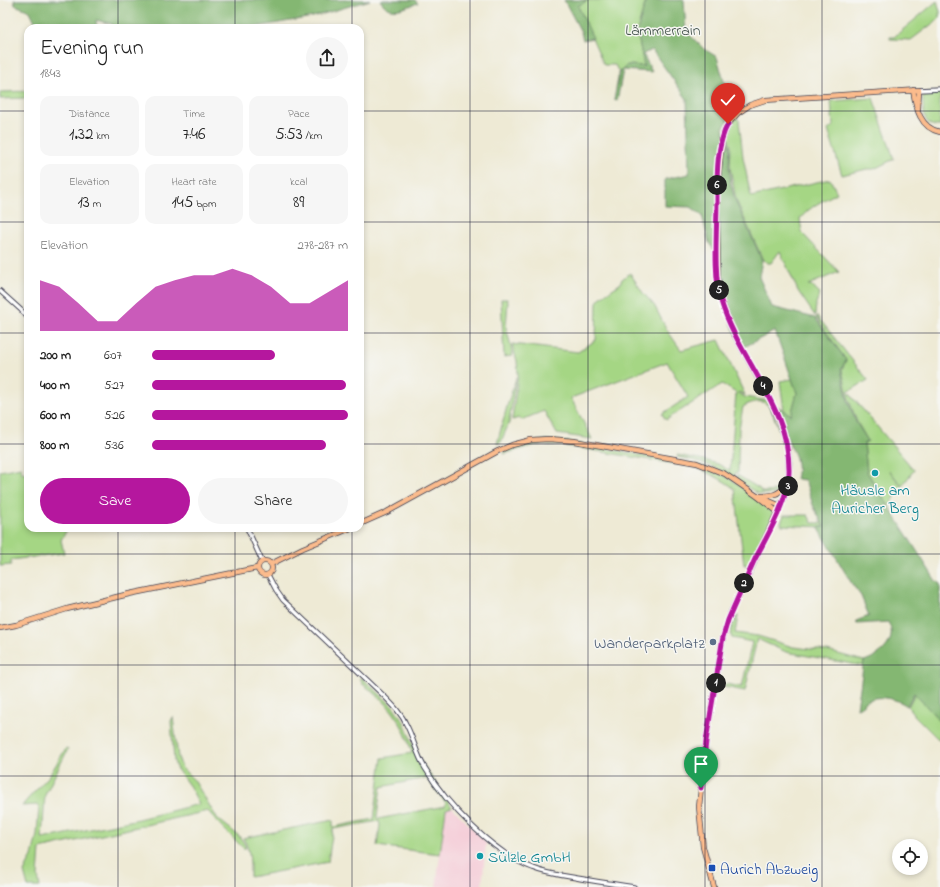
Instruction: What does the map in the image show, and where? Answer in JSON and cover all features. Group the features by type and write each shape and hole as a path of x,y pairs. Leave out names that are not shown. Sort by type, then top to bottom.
{"main road":[{"path":"913,90 922,120 926,126 940,132"},
{"path":"714,887 703,847 699,807 706,741 722,644 728,620 781,506 788,480 788,449 784,434 770,400 733,332 718,288 716,256 717,192 722,139 727,126 735,116 747,106 761,101 919,90 918,109"},
{"path":"932,129 940,128"},
{"path":"364,522 387,512 498,451 522,442 549,439 574,441 707,466 725,474 778,512"},
{"path":"757,496 770,496 776,494 783,489 788,480"},
{"path":"757,496 781,506"},
{"path":"271,564 296,551 341,532"},
{"path":"257,568 258,564 262,561 266,561 271,564"},
{"path":"257,568 258,572 262,575 268,575 272,570 271,564"},
{"path":"0,628 16,625 67,609 129,594 257,568"}],"street":[{"path":"919,90 940,89"},
{"path":"0,292 24,313"},
{"path":"249,532 262,561"},
{"path":"268,575 283,600 383,695 398,712 407,726 422,763 444,796 494,845 523,864 547,872 634,887"}],"shaded area":[{"path":"452,807 486,843 482,887 436,887 446,808"}],"green space":[{"path":"14,0 370,0 313,17 273,24 112,24 96,20 96,24 36,24 30,11 15,5"},
{"path":"380,0 415,0 418,3 402,8 392,9 384,5"},
{"name":"Lämmerrain","path":"564,0 588,0 578,6 593,38 583,40 581,32"},
{"path":"588,0 644,0 645,4 637,31 644,66 627,65 619,73 615,65 604,65 578,6"},
{"path":"644,0 684,0 686,32 704,49 717,57 733,113 723,128 730,147 729,167 731,184 735,200 762,260 759,277 772,307 815,318 846,360 841,370 848,401 856,422 868,441 864,443 867,472 936,581 940,584 940,721 914,693 907,706 893,699 877,698 867,701 857,708 864,661 870,659 886,647 891,635 891,629 888,622 857,624 856,621 869,616 861,596 852,584 818,527 824,527 813,505 805,480 796,479 796,457 790,446 777,406 791,415 797,393 775,331 744,347 735,333 723,300 720,288 720,259 709,243 702,215 691,207 665,206 665,179 689,174 687,99 652,50 643,54 652,72 623,70 617,101 614,100 619,73 627,65 644,66 637,31 645,4"},
{"path":"937,1 940,18 911,40 890,39 890,37 894,37"},
{"path":"24,91 24,98 0,99 0,92"},
{"path":"940,92 940,126 934,126 927,121 925,117 923,96 927,93"},
{"path":"873,98 894,159 874,169 867,169 842,175 828,130 833,126 831,101"},
{"path":"736,117 739,120 743,157 751,197 830,179 837,193 812,207 800,219 802,233 839,272 808,285 811,285 820,293 816,303 815,316 798,291 780,251 771,263 763,260 736,200 730,167 731,146 726,132"},
{"path":"630,273 643,293 654,305 667,330 681,350 719,340 745,395 739,392 738,393 745,397 769,401 784,441 787,456 786,482 774,494 758,494 737,480 737,475 760,489 761,492 767,492 778,488 785,476 786,468 782,441 771,410 764,403 754,402 743,407 739,429 738,473 735,473 734,478 707,464 677,457 677,455 704,460 718,464 730,471 736,393 722,384 666,420 662,414 688,397 667,362 571,398 592,439 557,434 544,411 521,420 519,418 512,420 518,375 517,361 512,344 578,352 596,340 597,302 601,297 621,283 621,280"},
{"path":"501,299 507,299 508,302 506,327 513,354 512,356 504,357"},
{"path":"817,316 868,380 848,392 914,470 902,486 889,470 902,487 889,506 867,472 864,443 868,441 857,422 849,400 842,370 846,360 816,317"},
{"path":"516,378 509,423 501,442 497,444 507,406"},
{"path":"792,379 797,393 791,415 784,410 780,381"},
{"path":"546,440 570,442 707,467 731,479 773,511 774,515 750,565 747,567 747,564 744,565 735,489 725,482 693,467 560,445 536,445 504,454 505,450 510,448"},
{"path":"21,467 22,473 24,473 24,532 66,532 61,540 64,553 11,560 11,565 0,566 0,471"},
{"path":"784,515 808,515 812,523 822,523 824,527 782,525 781,523"},
{"path":"736,616 738,616 735,633 758,636 793,647 827,651 864,661 863,666 786,652 757,639 745,691 724,687 723,685 726,684 742,687 752,642 732,638 731,630"},
{"path":"361,677 393,706 404,722 418,757 452,807 446,809 440,854 377,846 380,825 379,821 333,829 328,862 250,877 249,852 243,838 333,820 333,827 374,819 382,758 412,753 404,731 394,713 380,698 361,683 363,683 360,679","holes":["426,778 446,803 445,806 378,819 377,817 381,787"]},
{"path":"915,693 940,721 940,741 908,707"},
{"path":"173,717 178,757 182,768 194,780 217,818 239,836 246,848 243,848 208,811 40,849 38,876 40,887 28,887 24,872 32,856 37,835 39,805 22,806 49,776 66,748 68,749 45,795 42,839 134,820 199,804 190,787 176,768 174,761 171,721"}],"place":[{"name":"Häusle am Auricher Berg","path":"875,473"},
{"name":"Wanderparkplatz","path":"713,642"},
{"name":"Sülzle GmbH","path":"480,856"},
{"name":"Aurich Abzweig","path":"712,868"}],"route":[{"path":"701,788 706,741 723,637 728,620 784,498 789,474 788,449 784,434 770,400 733,332 718,288 716,256 717,192 720,147 722,136 728,124"}]}
